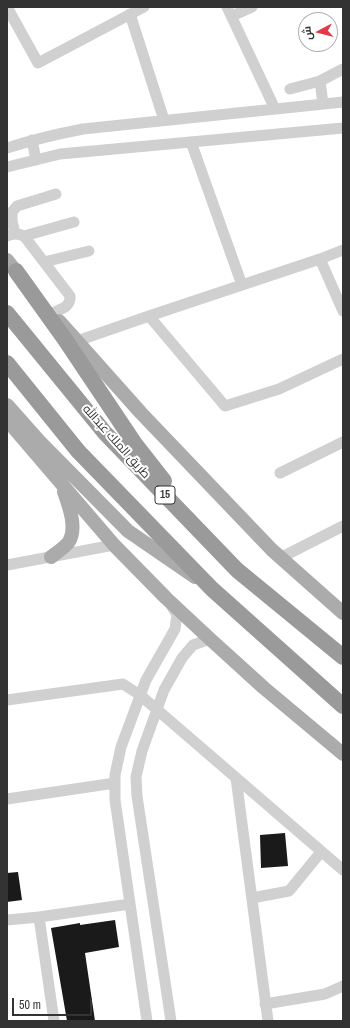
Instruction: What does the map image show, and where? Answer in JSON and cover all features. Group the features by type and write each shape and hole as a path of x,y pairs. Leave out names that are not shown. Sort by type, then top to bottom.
{"highway":[{"path":"11,265 64,338 135,444 180,502 238,570"},
{"name":"طريق الملك عبدالله","path":"7,313 105,433 238,570 343,657"},
{"path":"7,363 78,451 212,589 343,706"}],"main road":[{"path":"11,265 141,414 280,558 343,613"},
{"path":"7,406 128,532 212,589"},
{"path":"7,420 114,545 166,598 264,688 343,754"},
{"path":"51,557 68,543 73,532 71,510 60,482"}],"street":[{"path":"7,7 38,63 144,7"},
{"path":"252,7 229,12 275,108"},
{"path":"130,14 164,120"},
{"path":"290,89 320,81 343,68"},
{"path":"320,81 323,104"},
{"path":"7,148 54,134 83,129 343,102"},
{"path":"7,167 60,154 343,128"},
{"path":"32,140 36,160"},
{"path":"191,142 242,285"},
{"path":"52,313 68,305 71,301 70,296 44,262 15,235 12,212 17,206 56,194"},
{"path":"15,235 74,222"},
{"path":"44,262 89,250"},
{"path":"77,341 343,250"},
{"path":"320,259 343,311"},
{"path":"149,316 224,406 279,389 343,360"},
{"path":"280,472 343,442"},
{"path":"280,558 343,526"},
{"path":"7,565 114,545"},
{"path":"147,1021 114,800 115,776 121,747 146,680 175,629 177,615 166,598"},
{"path":"171,1021 136,796 136,777 142,751 164,690 182,658 193,645 210,639"},
{"path":"7,700 123,684 140,695 343,870"},
{"path":"236,778 268,1021"},
{"path":"7,799 115,783"},
{"path":"252,898 289,891 321,852"},
{"path":"7,920 130,904"},
{"path":"39,917 54,1021"},
{"path":"265,1004 325,994 343,986"}],"building":[{"path":"285,833 288,866 261,868 260,835"},
{"path":"18,872 22,900 7,902 7,873"},
{"path":"115,920 119,947 85,953 95,1021 67,1021 51,928 80,923 80,925"}]}
